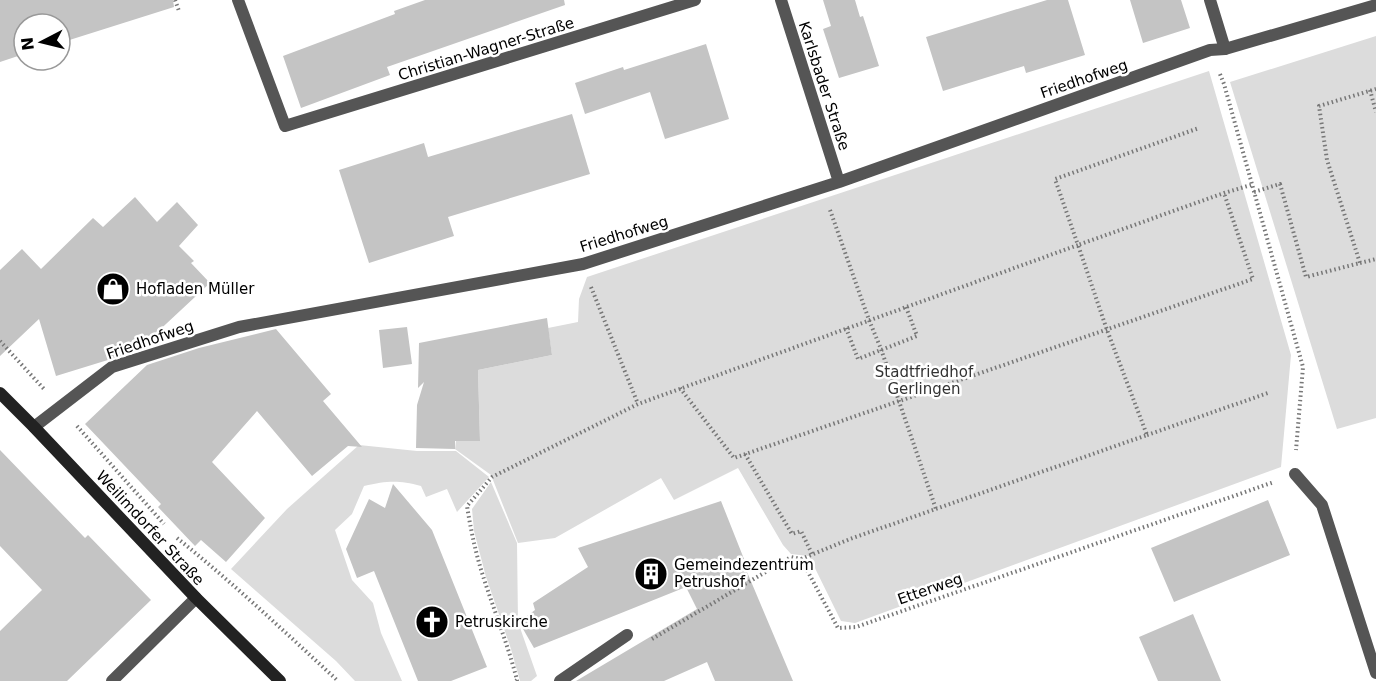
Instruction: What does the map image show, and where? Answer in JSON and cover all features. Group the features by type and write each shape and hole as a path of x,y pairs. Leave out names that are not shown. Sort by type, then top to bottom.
{"main road":[{"name":"Weilimdorfer Straße","path":"0,393 195,598 280,681"}],"street":[{"name":"Christian-Wagner-Straße","path":"238,0 285,126 695,0"},
{"name":"Karlsbader Straße","path":"781,0 839,182"},
{"path":"1210,0 1225,49"},
{"name":"Friedhofweg","path":"34,427 112,367 239,327 583,264 839,182 1210,50 1225,49 1376,5"},
{"path":"1295,474 1322,505 1376,673"},
{"path":"112,681 195,598"},
{"path":"560,681 627,635"}],"path":[{"path":"175,0 179,11"},
{"path":"1210,50 1224,84 1303,366 1295,474"},
{"path":"1360,263 1327,160 1319,106 1376,88"},
{"path":"1370,90 1376,112"},
{"path":"1148,435 1107,330 1054,179 1199,128"},
{"path":"1254,192 1280,184 1306,277 1376,259"},
{"path":"516,681 509,650 483,577 467,507 492,477 638,404 1078,244 1251,185"},
{"path":"680,388 734,458 1252,279 1224,193"},
{"path":"830,210 936,509"},
{"path":"583,264 638,404"},
{"path":"846,328 858,358 917,336 906,307"},
{"path":"0,341 169,529"},
{"path":"627,635 637,648 791,557 801,559 850,539 1268,393"},
{"path":"745,454 792,534 801,531 812,554"},
{"name":"Etterweg","path":"801,559 838,628 856,627 1295,474"},
{"path":"176,538 219,572 338,681"}],"green space":[{"path":"1376,36 1376,418 1337,429 1230,82"},
{"name":"Stadtfriedhof Gerlingen","path":"1209,71 1291,355 1281,467 855,623 841,621 809,556 791,554 783,545 738,468 674,500 661,478 555,538 518,543 491,475 455,449 456,441 480,441 478,370 552,355 548,328 578,322 579,299 587,277"},
{"path":"359,445 417,451 456,451 489,477 457,512 447,489 426,497 421,486 406,483 386,482 364,486 352,514 335,530 352,580 373,603 381,633 402,681 355,681 336,661 231,569 287,509"},
{"path":"491,482 517,543 518,622 537,676 531,681 520,681 486,577 474,531 472,509"}],"building":[{"path":"0,0 173,0 174,7 72,39 72,12 12,12 12,58 0,62"},
{"path":"425,0 564,0 565,5 387,67 390,75 301,108 283,56 395,14 394,11"},
{"path":"823,0 855,0 860,17 863,16 879,66 839,78 823,29 831,26"},
{"path":"1047,0 1068,0 1085,55 1026,73 1024,66 943,91 926,37"},
{"path":"1130,0 1181,0 1190,28 1143,43"},
{"path":"706,44 729,119 665,139 650,92 585,114 575,83"},
{"path":"572,114 590,174 448,217 454,236 369,263 339,170 424,143 428,157"},
{"path":"135,197 157,222 177,202 198,225 179,246 194,261 191,263 210,283 137,351 56,376 39,319 0,356 0,270 22,249 41,269 93,218 103,227"},
{"path":"547,318 552,355 478,370 480,441 455,441 455,449 416,448 417,405 424,382 418,388 419,343"},
{"path":"407,327 412,364 383,368 379,330"},
{"path":"276,329 331,394 323,401 362,447 348,446 312,476 257,411 212,462 265,518 226,562 201,540 195,546 158,507 161,504 85,424 147,365 199,348"},
{"path":"0,450 85,538 88,535 151,600 67,681 0,681 0,631 42,590 0,546"},
{"name":"Petruskirche","path":"393,484 432,530 487,667 451,681 418,681 374,571 357,578 346,549 369,499 385,508"},
{"path":"1268,500 1290,555 1174,602 1151,548"},
{"path":"721,501 744,559 742,560 793,681 715,681 707,662 664,681 576,681 697,609 686,587 534,648 519,622 535,610 533,603 588,567 578,548"},
{"path":"1193,614 1221,681 1158,681 1139,637"}],"place":[{"name":"Hofladen Müller","path":"113,289"},
{"name":"Gemeindezentrum Petrushof","path":"651,574"},
{"name":"Petruskirche","path":"432,622"}]}
